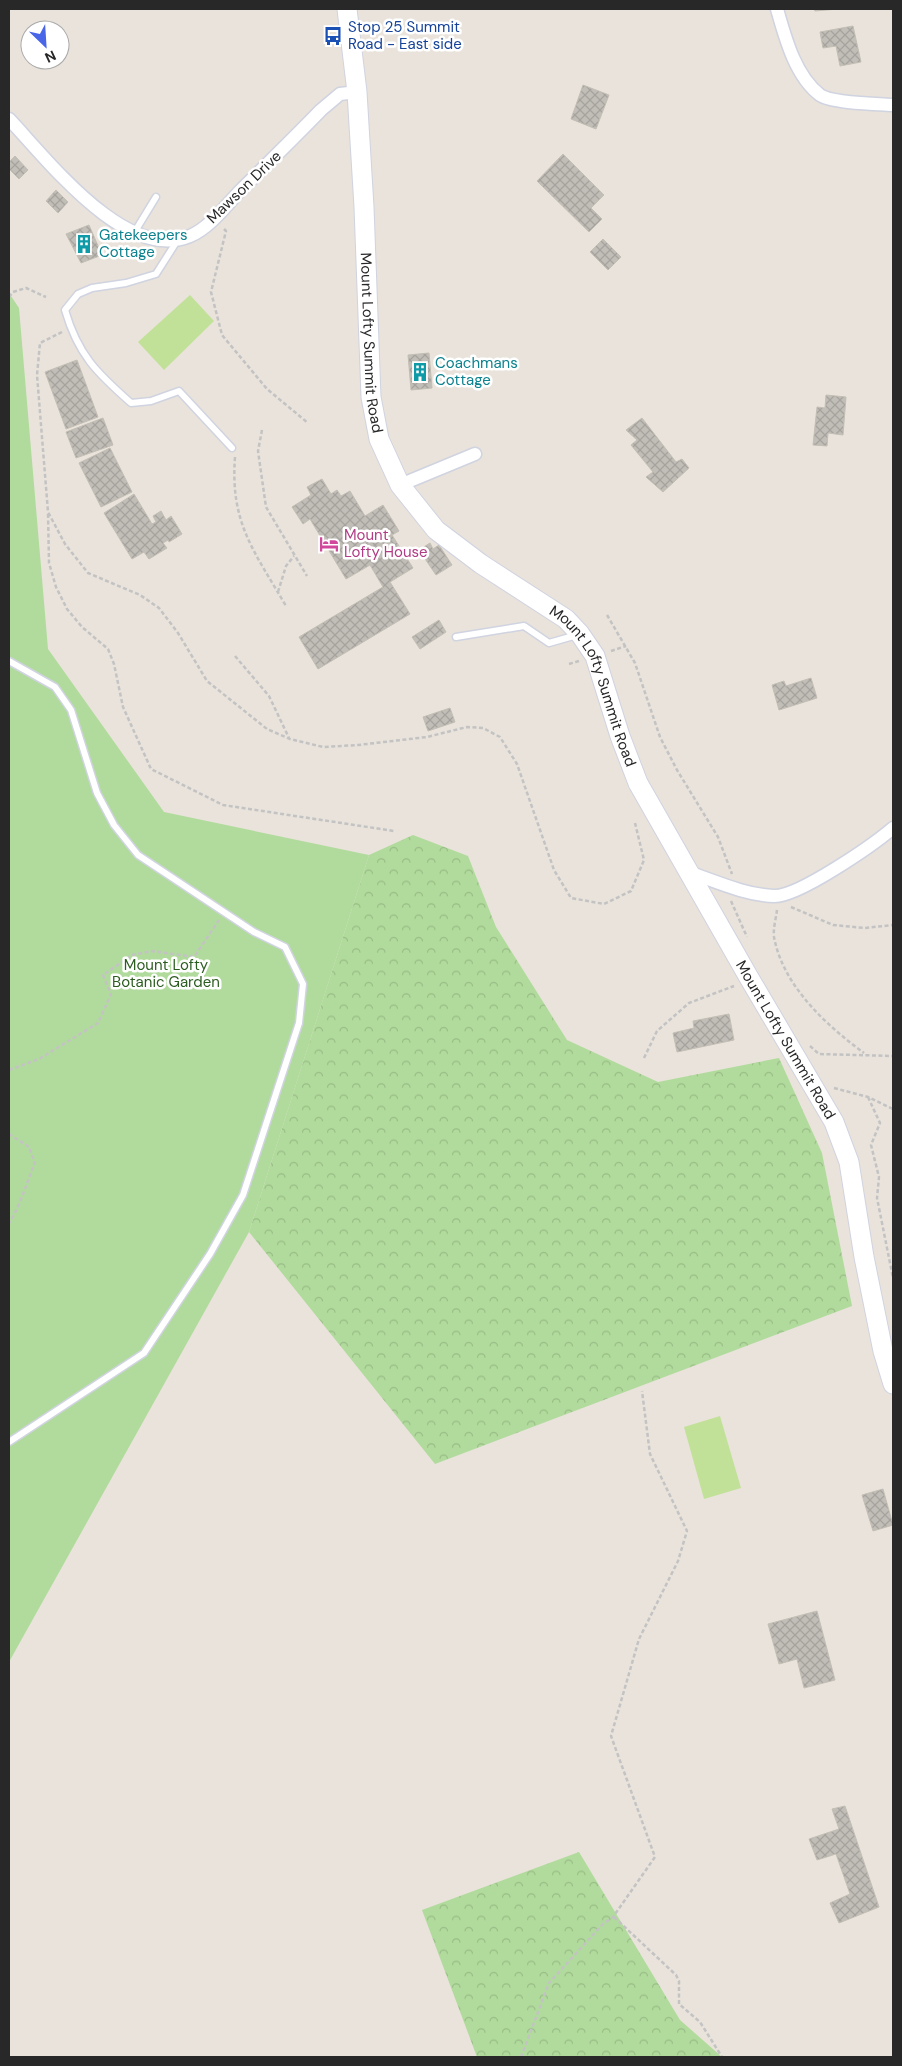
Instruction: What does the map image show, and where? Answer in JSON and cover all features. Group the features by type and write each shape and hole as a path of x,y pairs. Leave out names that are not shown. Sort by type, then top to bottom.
{"main road":[{"name":"Mount Lofty Summit Road","path":"347,9 357,92 364,207 371,397 379,439 400,485 436,530 481,564 566,619 596,656 620,736 638,783 834,1122 848,1162 883,1351 893,1384"}],"street":[{"path":"777,9 800,71 821,96 840,100 893,105"},
{"name":"Mawson Drive","path":"177,241 192,235 214,219 321,110 340,94 357,92"},
{"path":"9,119 102,214 133,234 177,241"},
{"path":"400,485 475,454"},
{"path":"688,872 759,894 776,896 840,867 893,828"}],"lane":[{"path":"133,234 156,197"},
{"path":"177,241 156,274 126,283 92,288 78,294 65,310 76,342 104,379 131,403 151,402 179,390 234,451"},
{"path":"456,637 524,626 549,643 580,634"},
{"path":"9,661 55,687 71,710 97,793 114,825 138,855 254,932 285,947 303,984 299,1023 243,1195 210,1254 144,1352 9,1442"}],"path":[{"path":"214,219 226,231 211,292 222,336 267,389 308,423"},
{"path":"9,296 13,292 26,288 46,297"},
{"path":"70,327 40,343 37,375 48,512 48,563 56,587 67,609 82,627 98,638 108,649 114,664 123,707 151,770 223,805 394,831"},
{"path":"262,430 258,451 266,507 307,576"},
{"path":"234,451 237,510 244,534 286,606"},
{"path":"48,512 65,544 88,573 140,595 159,608 178,633 207,681 267,730 290,739 323,747 427,737 467,728 483,728 500,737 517,764 554,870 571,898 604,904 631,891 644,860 635,823"},
{"path":"278,592 286,566 294,556"},
{"path":"607,616 635,663 660,737 682,778 718,837 737,887 731,895 731,903 748,938"},
{"path":"235,656 269,696 290,739"},
{"path":"568,664 579,661"},
{"path":"778,902 774,936 788,975 802,996 836,1032 865,1054"},
{"path":"788,906 833,925 865,928 893,925"},
{"path":"9,1070 39,1059 98,1023 110,994 104,975 110,970 132,955 152,950 194,957 224,912"},
{"path":"644,1058 657,1031 689,1003 732,987 748,976"},
{"path":"806,1040 819,1054 893,1056"},
{"path":"812,1082 868,1098 893,1109"},
{"path":"868,1098 880,1123 871,1145 879,1177 877,1198 893,1278"},
{"path":"9,1134 29,1147 35,1163 25,1184 18,1210 9,1223"},
{"path":"521,2057 549,1983 603,1924 613,1917 655,1857 611,1736 640,1638 678,1561 687,1531 650,1454 642,1391"},
{"path":"613,1917 676,1975 679,1981 679,2004 700,2022 722,2057"}],"green space":[{"name":"Mount Lofty Botanic Garden","path":"9,293 19,308 48,649 164,812 369,855 249,1232 9,1662"},
{"path":"190,295 214,321 164,370 138,342"},
{"path":"413,835 468,856 496,927 567,1040 658,1082 779,1058 822,1153 852,1306 435,1464 249,1232 369,855"},
{"path":"720,1416 741,1488 704,1499 684,1427"},
{"path":"579,1852 680,2020 722,2057 477,2057 422,1910"}],"building":[{"path":"814,9 838,9 815,11"},
{"path":"853,26 861,62 840,66 836,46 823,48 820,32"},
{"path":"583,85 609,95 596,129 571,119"},
{"path":"563,154 604,195 591,208 602,219 589,232 537,181"},
{"path":"15,156 28,170 19,179 9,169 9,162"},
{"path":"56,190 68,202 58,213 46,201"},
{"name":"Gatekeepers Cottage","path":"89,225 102,255 81,263 66,234"},
{"path":"603,239 621,257 608,270 590,252"},
{"name":"Coachmans Cottage","path":"429,353 432,388 411,390 408,355"},
{"path":"77,360 98,417 66,429 45,372"},
{"path":"826,395 846,397 843,435 828,433 827,446 813,445 817,407 825,408"},
{"path":"103,418 113,445 76,458 66,432"},
{"path":"642,418 676,462 682,459 689,468 663,492 646,477 653,472 631,445 637,440 626,430"},
{"path":"110,448 132,492 101,507 79,463"},
{"path":"322,479 331,494 337,490 341,496 350,491 365,516 383,505 399,531 392,535 413,568 390,582 410,614 318,669 299,637 383,587 370,565 346,579 310,519 303,524 292,507 311,495 307,487"},
{"path":"134,494 152,524 156,522 153,516 161,511 166,520 171,516 182,534 169,542 168,540 163,543 167,548 149,559 144,552 132,559 104,513"},
{"path":"430,543 433,549 439,545 452,565 436,575 419,550"},
{"path":"439,620 446,632 420,649 412,637"},
{"path":"811,678 817,698 779,710 772,685 784,681 786,686"},
{"path":"450,708 455,722 428,731 423,717"},
{"path":"729,1014 734,1040 677,1052 673,1033 694,1028 693,1021"},
{"path":"883,1489 893,1525 873,1531 862,1495"},
{"path":"817,1611 835,1680 804,1688 797,1659 779,1664 768,1624"},
{"path":"845,1806 879,1907 839,1923 830,1903 850,1894 836,1854 817,1860 809,1839 839,1829 832,1809"}],"place":[{"name":"Stop 25 Summit Road - East side","path":"333,36"},
{"name":"Gatekeepers Cottage","path":"84,244"},
{"name":"Coachmans Cottage","path":"420,372"},
{"name":"Mount Lofty House","path":"329,544"}]}
